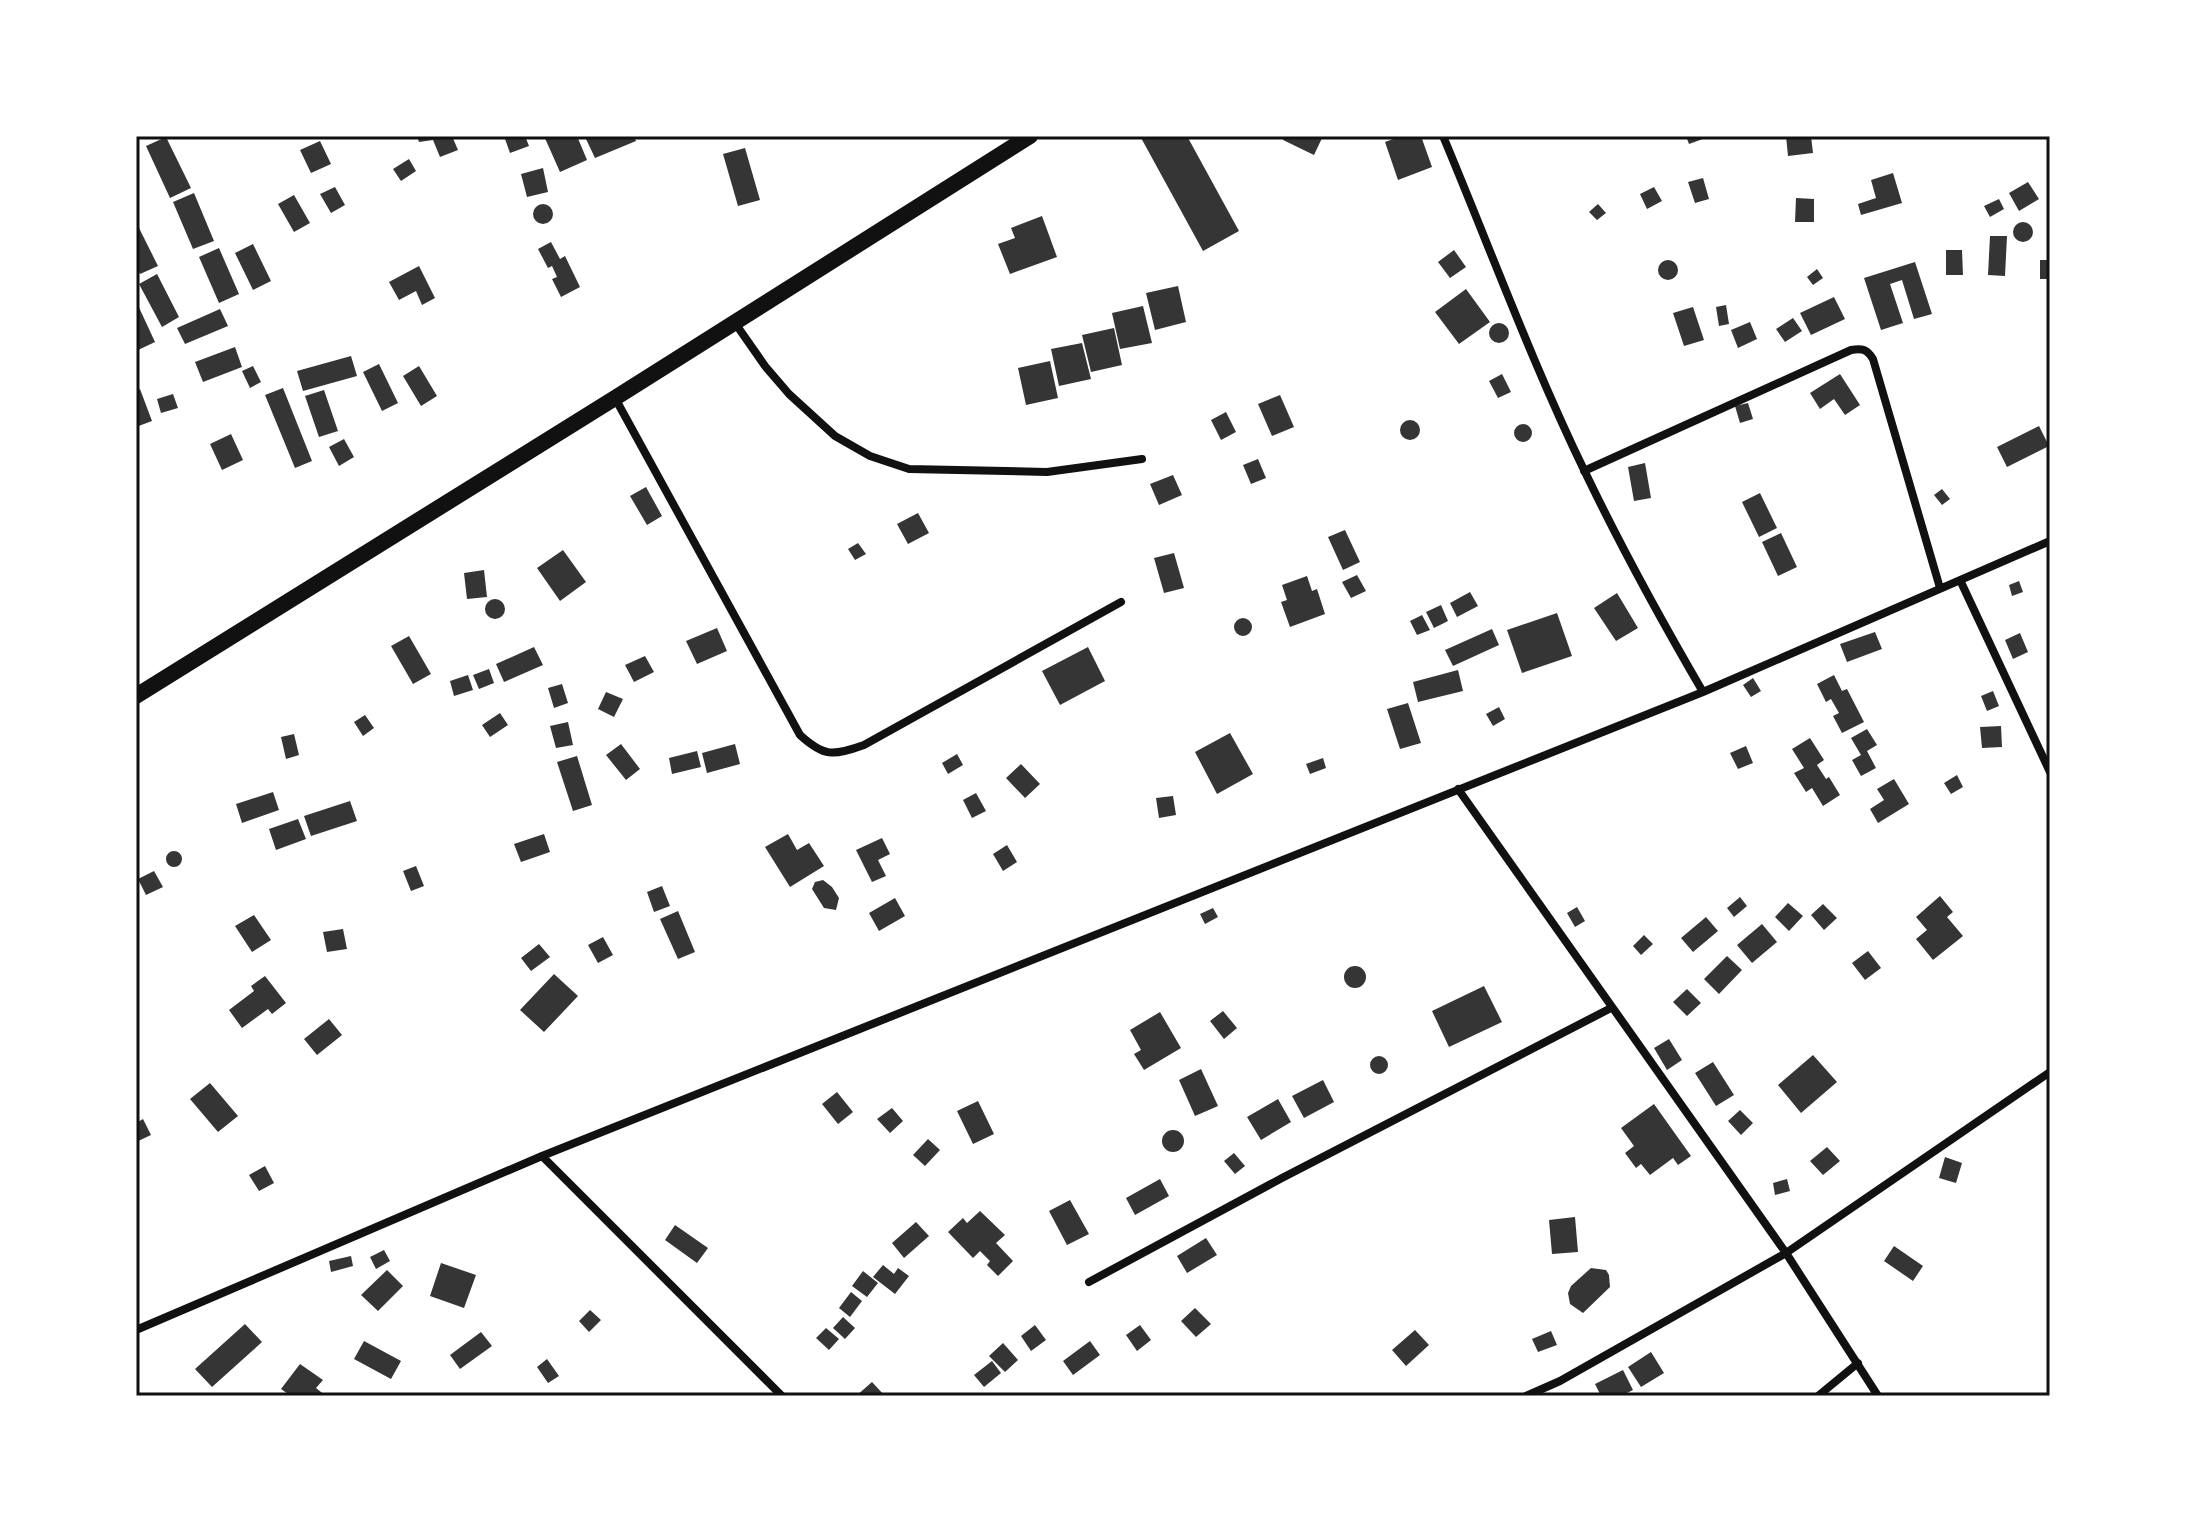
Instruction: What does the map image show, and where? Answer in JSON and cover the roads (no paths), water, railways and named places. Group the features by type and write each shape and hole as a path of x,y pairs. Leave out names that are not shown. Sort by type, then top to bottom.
{"main road":[{"path":"136,696 1030,136"}],"street":[{"path":"1443,136 1584,471 1655,609 1703,692"},
{"path":"735,323 789,394 835,436 870,456 909,469 1047,472 1142,459"},
{"path":"1584,471 1860,348 1868,351 1873,359 1940,588"},
{"path":"615,398 800,735 817,751 838,754 864,745 1121,602"},
{"path":"136,1330 542,1156 1703,692 2050,541"},
{"path":"1960,580 2050,772"},
{"path":"1458,789 1786,1253 1878,1396"},
{"path":"1089,1282 1611,1008"},
{"path":"1526,1396 1560,1381 1786,1253 2050,1072"},
{"path":"542,1156 782,1396"},
{"path":"1818,1396 1858,1363"}]}
